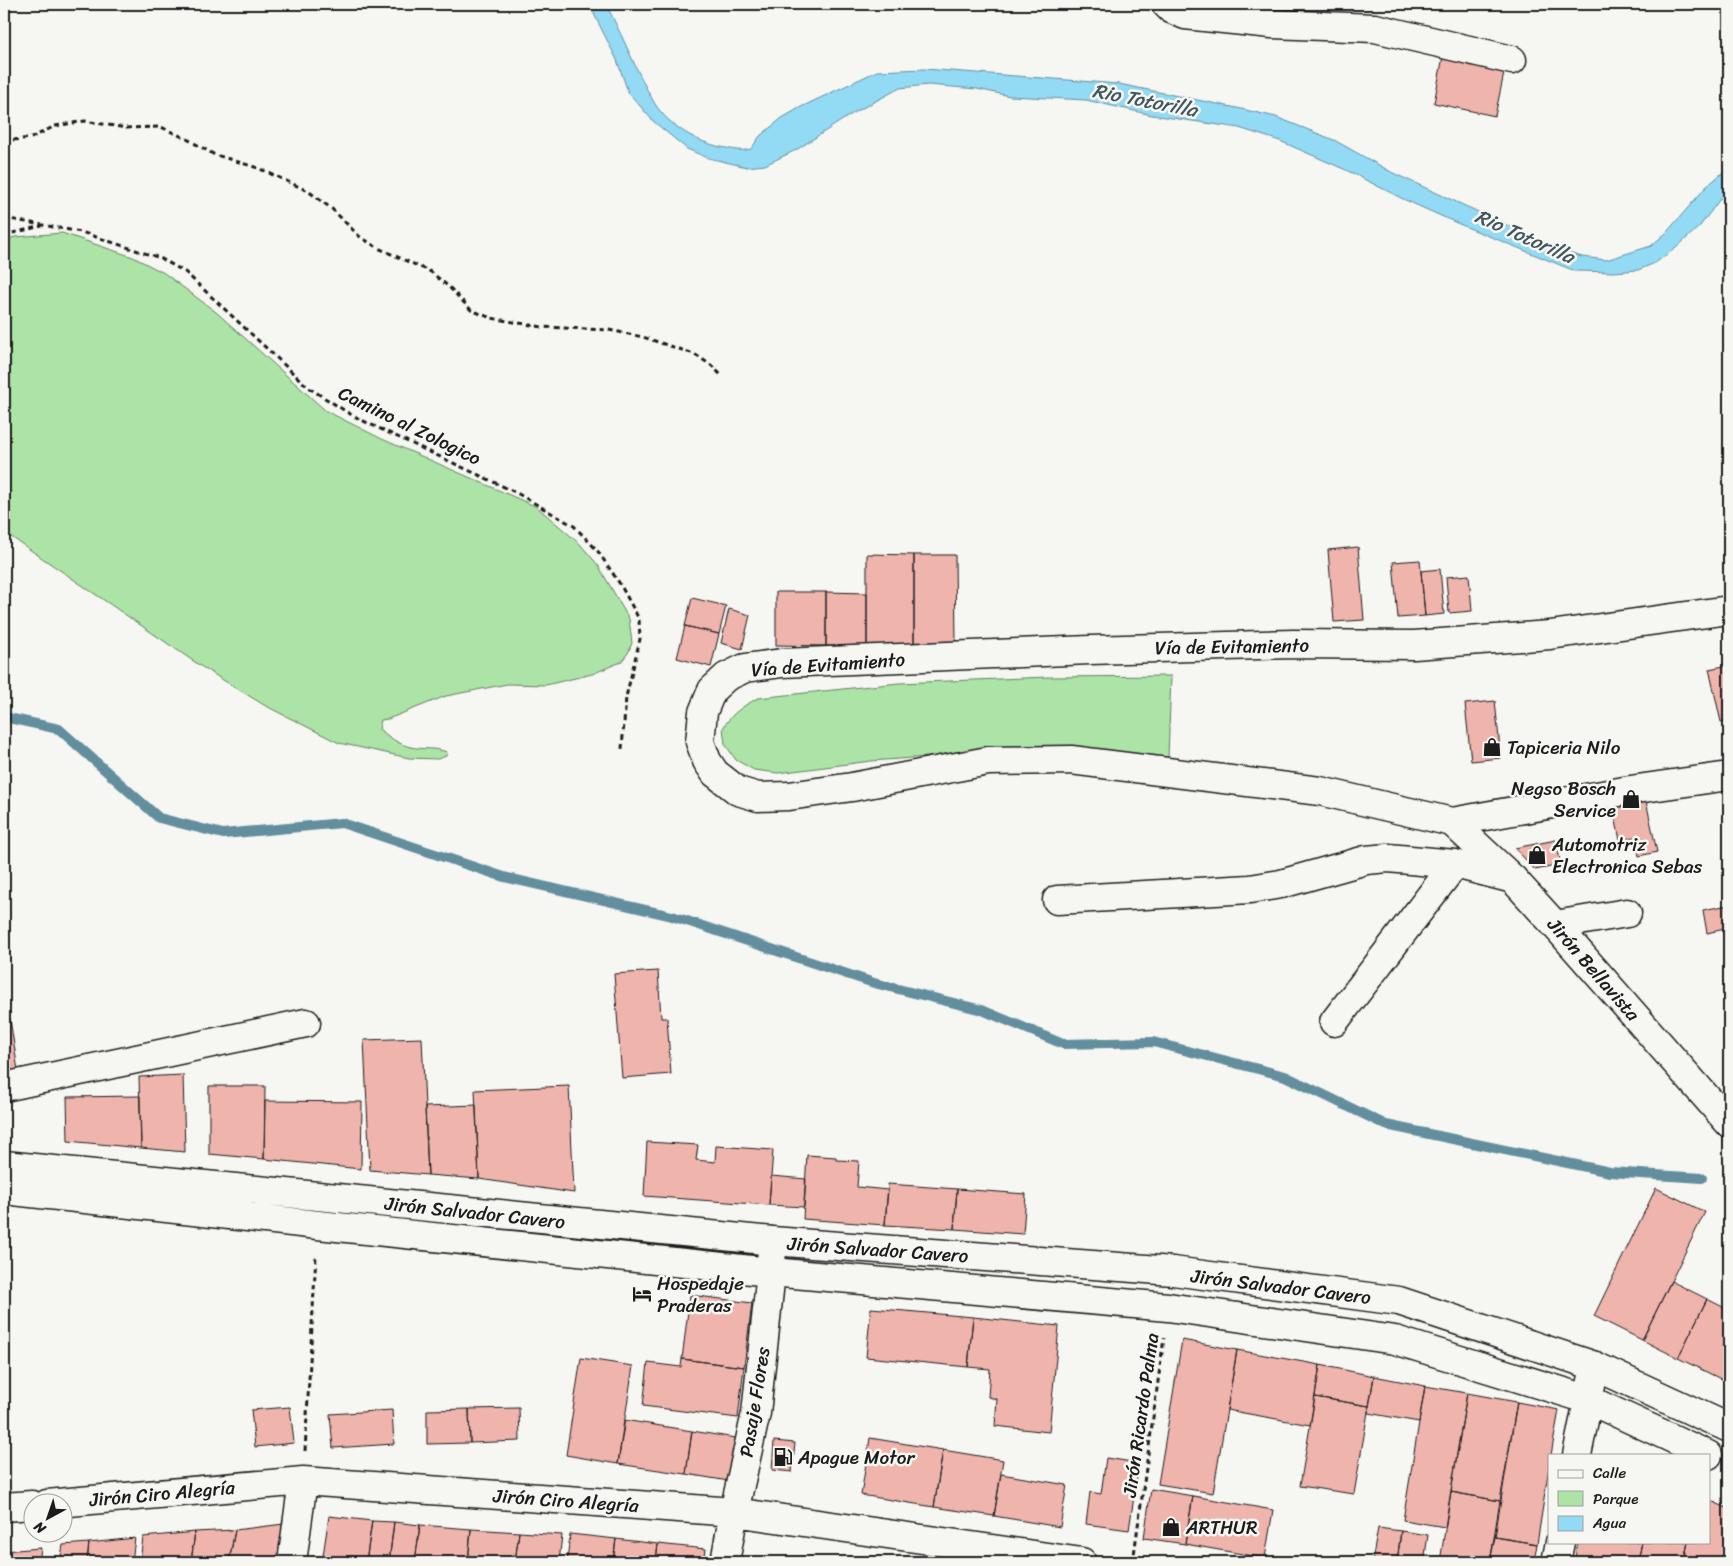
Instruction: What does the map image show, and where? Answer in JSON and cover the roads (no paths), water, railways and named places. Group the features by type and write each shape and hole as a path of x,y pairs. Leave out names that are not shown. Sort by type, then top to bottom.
{"main road":[{"path":"1166,4 1186,15 1272,24 1375,28 1512,60"},
{"name":"Vía de Evitamiento","path":"1452,822 1320,791 1071,760 988,761 852,787 789,796 758,797 738,791 715,773 707,761 700,742 703,712 712,690 726,677 745,668 782,663 1090,650 1293,644 1414,645 1550,635 1729,610"},
{"path":"1452,822 1630,790 1729,776"},
{"name":"Jirón Bellavista","path":"1452,822 1513,879 1729,1123"},
{"path":"1057,900 1250,889 1281,884 1366,860 1388,858 1456,864 1513,879"},
{"path":"1334,1022 1456,864"},
{"path":"1555,925 1626,913"},
{"path":"4,1087 306,1023"},
{"name":"Jirón Salvador Cavero","path":"4,1165 772,1241 1173,1272 1399,1301 1595,1366 1729,1428"},
{"name":"Jirón Salvador Cavero","path":"4,1190 408,1235 771,1272 1168,1307 1395,1340 1587,1399 1707,1454"},
{"path":"408,1235 412,1205"},
{"name":"Pasaje Flores","path":"725,1562 756,1413 771,1272 772,1241"},
{"path":"1577,1454 1595,1366"},
{"name":"Jirón Salvador Cavero","path":"1710,1456 1729,1465"},
{"path":"292,1562 303,1481"},
{"name":"Jirón Ciro Alegría","path":"72,1502 303,1481 734,1512 1082,1562"},
{"path":"4,1507 22,1506"},
{"path":"1556,1562 1560,1544"}],"water":[{"name":"Rio Totorilla","path":"589,4 606,4 649,94 661,112 676,126 693,137 712,145 732,149 751,149 760,136 782,118 877,71 925,69 1119,84 1276,117 1334,140 1393,173 1566,252 1582,257 1606,260 1651,246 1666,233 1706,187 1729,167 1729,191 1720,199 1700,226 1676,248 1655,263 1638,270 1614,272 1575,271 1459,224 1280,141 1239,128 1152,115 1086,100 1010,96 977,89 928,85 900,88 855,112 796,150 765,165 747,167 708,158 687,149 653,121 628,92 617,60"}],"waterway":[{"path":"4,717 59,729 159,818 223,834 342,823 504,877 672,916 874,983 982,1010 1063,1044 1153,1042 1285,1076 1386,1125 1610,1172 1702,1178"}],"place":[{"name":"Tapiceria Nilo","path":"1492,747"},
{"name":"Negso Bosch Service","path":"1631,799"},
{"name":"Automotriz Electronica Sebas","path":"1537,855"},
{"name":"Hospedaje Praderas","path":"642,1294"},
{"name":"Apague Motor","path":"783,1457"},
{"name":"ARTHUR","path":"1171,1527"}]}
